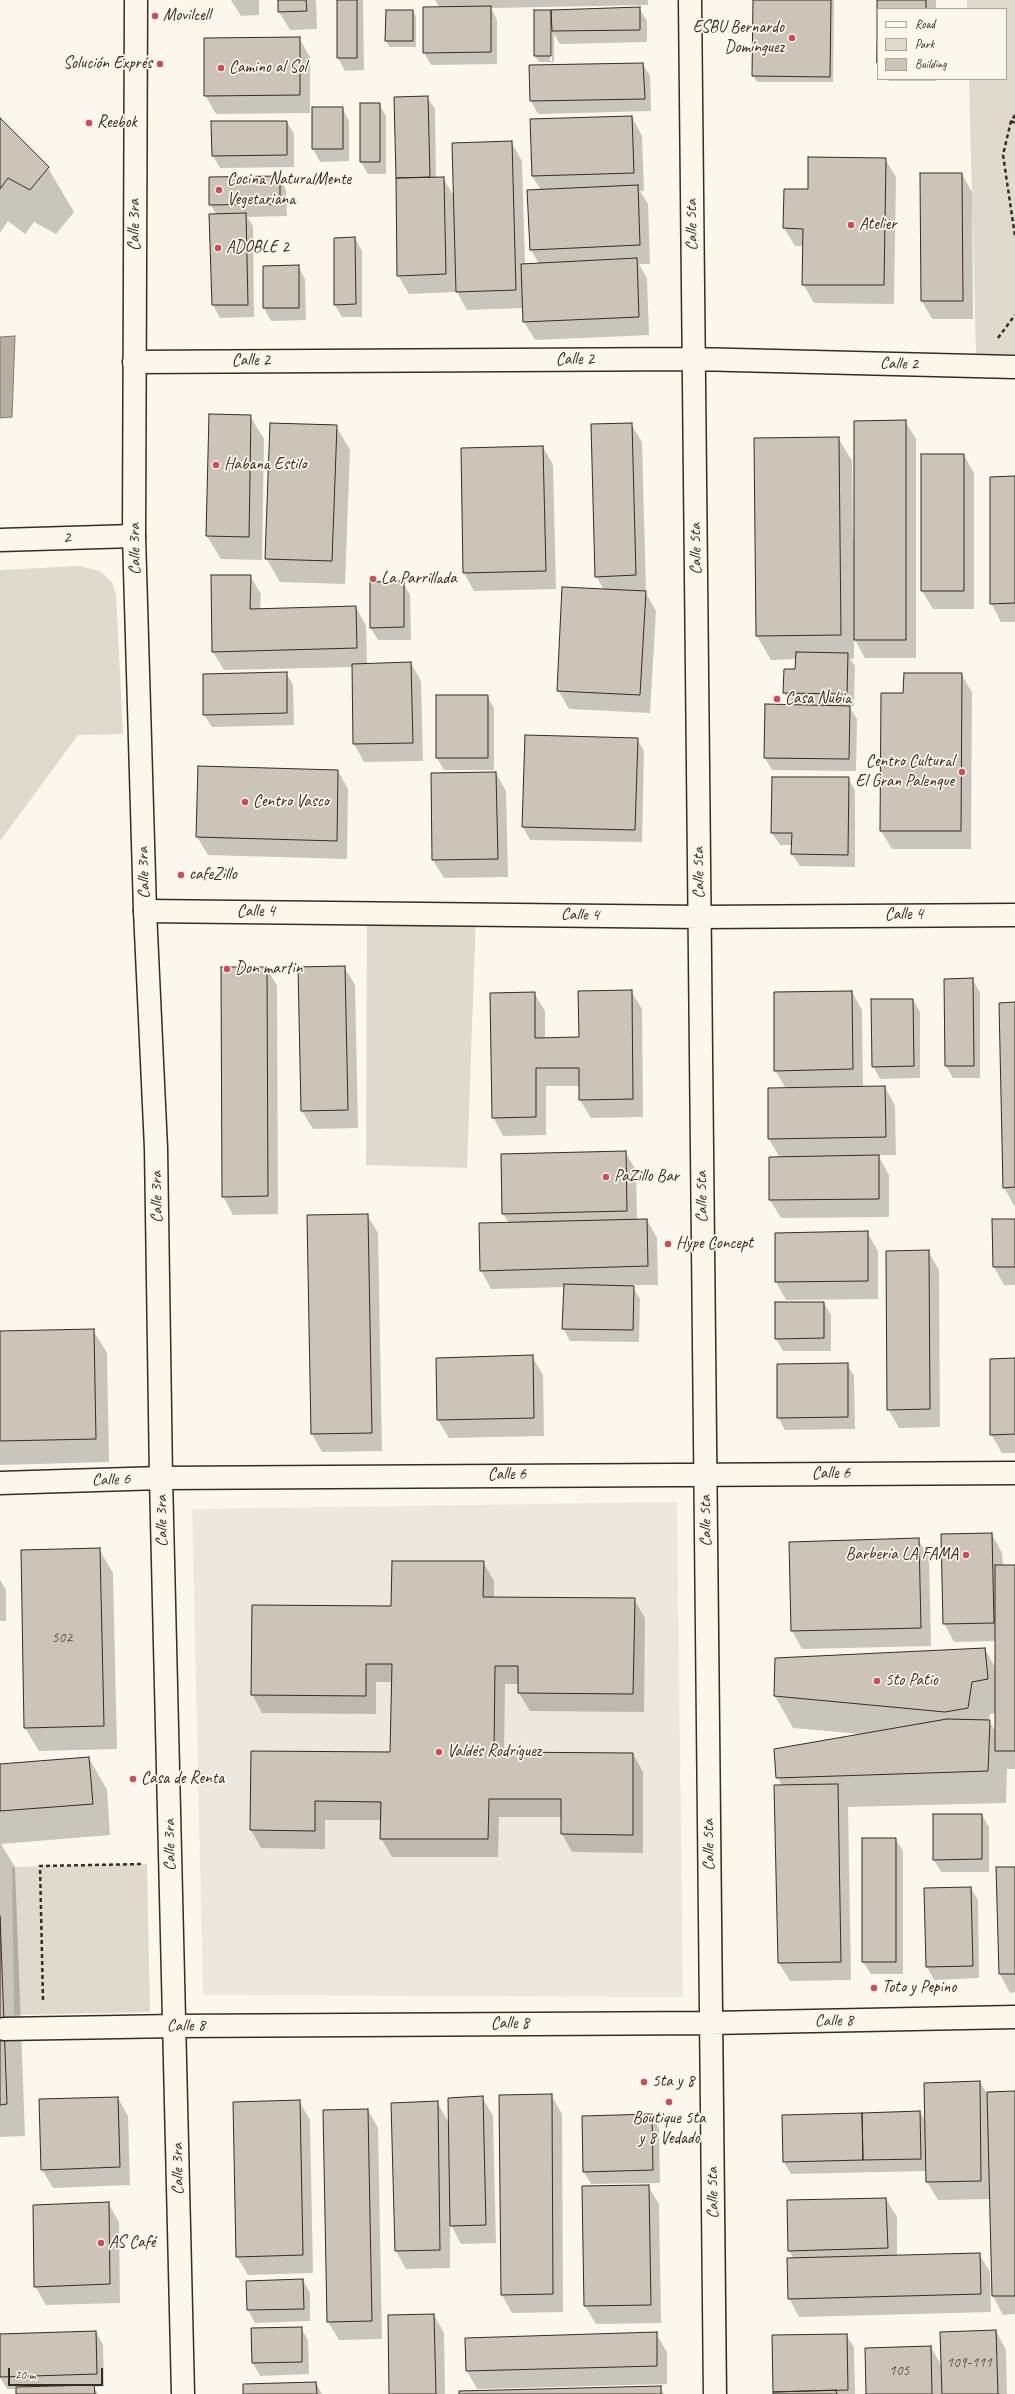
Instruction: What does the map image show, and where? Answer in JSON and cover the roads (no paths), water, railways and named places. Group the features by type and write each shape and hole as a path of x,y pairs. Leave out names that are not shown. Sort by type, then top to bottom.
{"street":[{"name":"Calle 3ra","path":"136,0 134,536 145,912 156,1148 161,1478 183,2394"},
{"name":"Calle 5ta","path":"690,0 715,2394"},
{"name":"Calle 2","path":"134,362 694,359 1015,367"},
{"name":"2","path":"0,540 134,536"},
{"name":"Calle 4","path":"145,912 700,917 1015,915"},
{"name":"Calle 6","path":"0,1483 161,1478 1015,1473"},
{"name":"Calle 8","path":"4,2029 174,2026 711,2023 1015,2017"}],"place":[{"name":"Movilcell","path":"155,16"},
{"name":"ESBU Bernardo Domínguez","path":"792,38"},
{"name":"Solución Exprés","path":"160,64"},
{"name":"Camino al Sol","path":"221,68"},
{"name":"Reebok","path":"89,123"},
{"name":"Cocina NaturalMente Vegetariana","path":"219,190"},
{"name":"Atelier","path":"851,225"},
{"name":"ADOBLE 2","path":"218,248"},
{"name":"Habana Estilo","path":"216,465"},
{"name":"La Parrillada","path":"373,579"},
{"name":"Casa Nubia","path":"777,699"},
{"name":"Centro Cultural El Gran Palenque","path":"962,772"},
{"name":"Centro Vasco","path":"245,802"},
{"name":"cafeZillo","path":"181,875"},
{"name":"Don martin","path":"227,969"},
{"name":"PaZillo Bar","path":"606,1177"},
{"name":"Hype Concept","path":"668,1244"},
{"name":"Barbería LA FAMA","path":"966,1555"},
{"name":"5to Patio","path":"877,1681"},
{"name":"Valdés Rodríguez","path":"439,1752"},
{"name":"Casa de Renta","path":"133,1779"},
{"name":"Toto y Pepino","path":"874,1988"},
{"name":"5ta y 8","path":"644,2082"},
{"name":"Boutique 5ta y 8 Vedado","path":"669,2102"},
{"name":"AS Café","path":"101,2243"}]}
